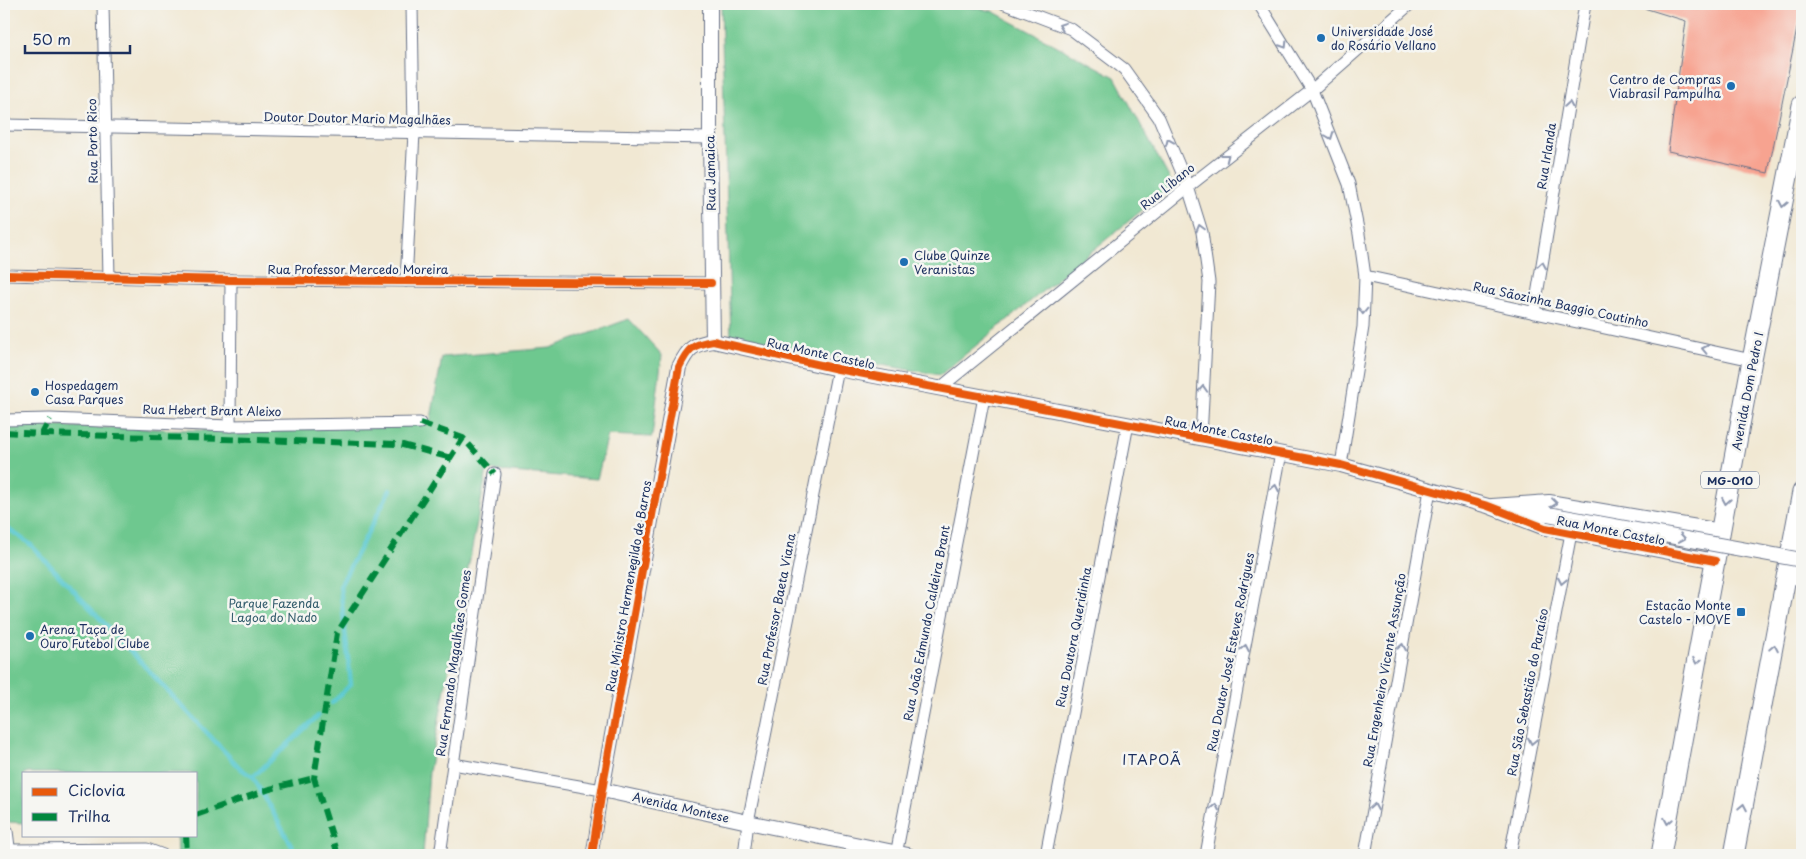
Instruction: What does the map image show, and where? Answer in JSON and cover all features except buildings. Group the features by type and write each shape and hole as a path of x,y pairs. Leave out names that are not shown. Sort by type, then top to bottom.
{"highway":[{"name":"Avenida Dom Pedro I","path":"1661,855 1752,360 1802,105"},
{"path":"1734,855 1795,577 1799,550 1802,492"}],"street":[{"name":"Rua Porto Rico","path":"103,4 109,278"},
{"path":"406,281 414,133 412,4"},
{"name":"Rua Jamaica","path":"710,4 713,341"},
{"path":"1005,4 1071,29 1124,69 1159,118 1188,187 1202,232 1209,282 1201,438"},
{"path":"1259,4 1312,90 1349,184 1364,276 1362,327 1341,465"},
{"name":"Rua Líbano","path":"940,388 1188,187 1312,90 1410,4"},
{"name":"Rua Irlanda","path":"1534,313 1585,4"},
{"name":"Doutor Doutor Mario Magalhães","path":"4,125 710,138"},
{"name":"Rua Professor Mercedo Moreira","path":"4,274 231,280 711,282"},
{"name":"Rua Sãozinha Baggio Coutinho","path":"1364,276 1752,360"},
{"path":"230,426 231,280"},
{"name":"Rua Monte Castelo","path":"713,341 838,369 1341,465 1488,506 1545,528 1715,561"},
{"name":"Rua Ministro Hermenegildo de Barros","path":"592,855 602,790 679,367 686,352 698,344 713,341"},
{"name":"Rua Professor Baeta Viana","path":"744,855 748,822 838,369"},
{"name":"Rua João Edmundo Caldeira Brant","path":"900,855 984,397"},
{"name":"Rua Hebert Brant Aleixo","path":"4,420 50,419 230,426 420,423"},
{"name":"Rua Doutora Queridinha","path":"1046,855 1128,424"},
{"name":"Rua Doutor José Esteves Rodrigues","path":"1206,855 1281,453"},
{"name":"Rua Fernando Magalhães Gomes","path":"440,855 494,474"},
{"name":"Rua Engenheiro Vicente Assunção","path":"1365,855 1430,490"},
{"name":"Rua Monte Castelo","path":"1488,506 1549,502 1721,531"},
{"path":"1488,506 1799,550"},
{"name":"Rua São Sebastião do Paraíso","path":"1510,855 1571,533"},
{"name":"Avenida Montese","path":"453,764 602,790 900,855"},
{"path":"4,824 7,831 7,852 147,849 162,854"}],"green space":[{"name":"Clube Quinze Veranistas","path":"721,4 950,4 992,11 1115,77 1173,185 940,375 731,339"},
{"name":"Parque Fazenda Lagoa do Nado","path":"629,319 662,355 652,437 608,435 597,479 487,470 429,772 423,855 178,855 177,836 198,836 198,772 22,772 22,823 8,822 4,816 4,425 230,431 430,424 442,357 550,348"}],"waterway":[{"path":"332,703 351,684 340,586 390,490"},
{"path":"4,526 30,544 241,769 253,777 297,855"},
{"path":"253,777 318,716"}],"marked path":[{"path":"4,432 42,434 50,419"},
{"path":"420,423 463,438 495,474"},
{"path":"42,434 399,444 451,458"},
{"path":"337,855 314,778 337,633 463,438"},
{"path":"198,814 270,789 314,778"},
{"path":"186,836 187,855"}],"cycle path":[{"path":"4,275 231,280 711,283"},
{"path":"592,855 602,790 679,367 691,348 706,342 713,341 838,369 1341,465 1488,506 1545,528 1715,561"}],"place":[{"name":"Universidade José do Rosário Vellano","path":"1321,38"},
{"name":"Centro de Compras Viabrasil Pampulha","path":"1731,86"},
{"name":"Clube Quinze Veranistas","path":"904,262"},
{"name":"Hospedagem Casa Parques","path":"35,392"},
{"name":"Estação Monte Castelo - MOVE","path":"1741,612"},
{"name":"Arena Taça de Ouro Futebol Clube","path":"30,636"}],"district":[{"name":"ITAPOÃ","path":"1152,759"}]}
